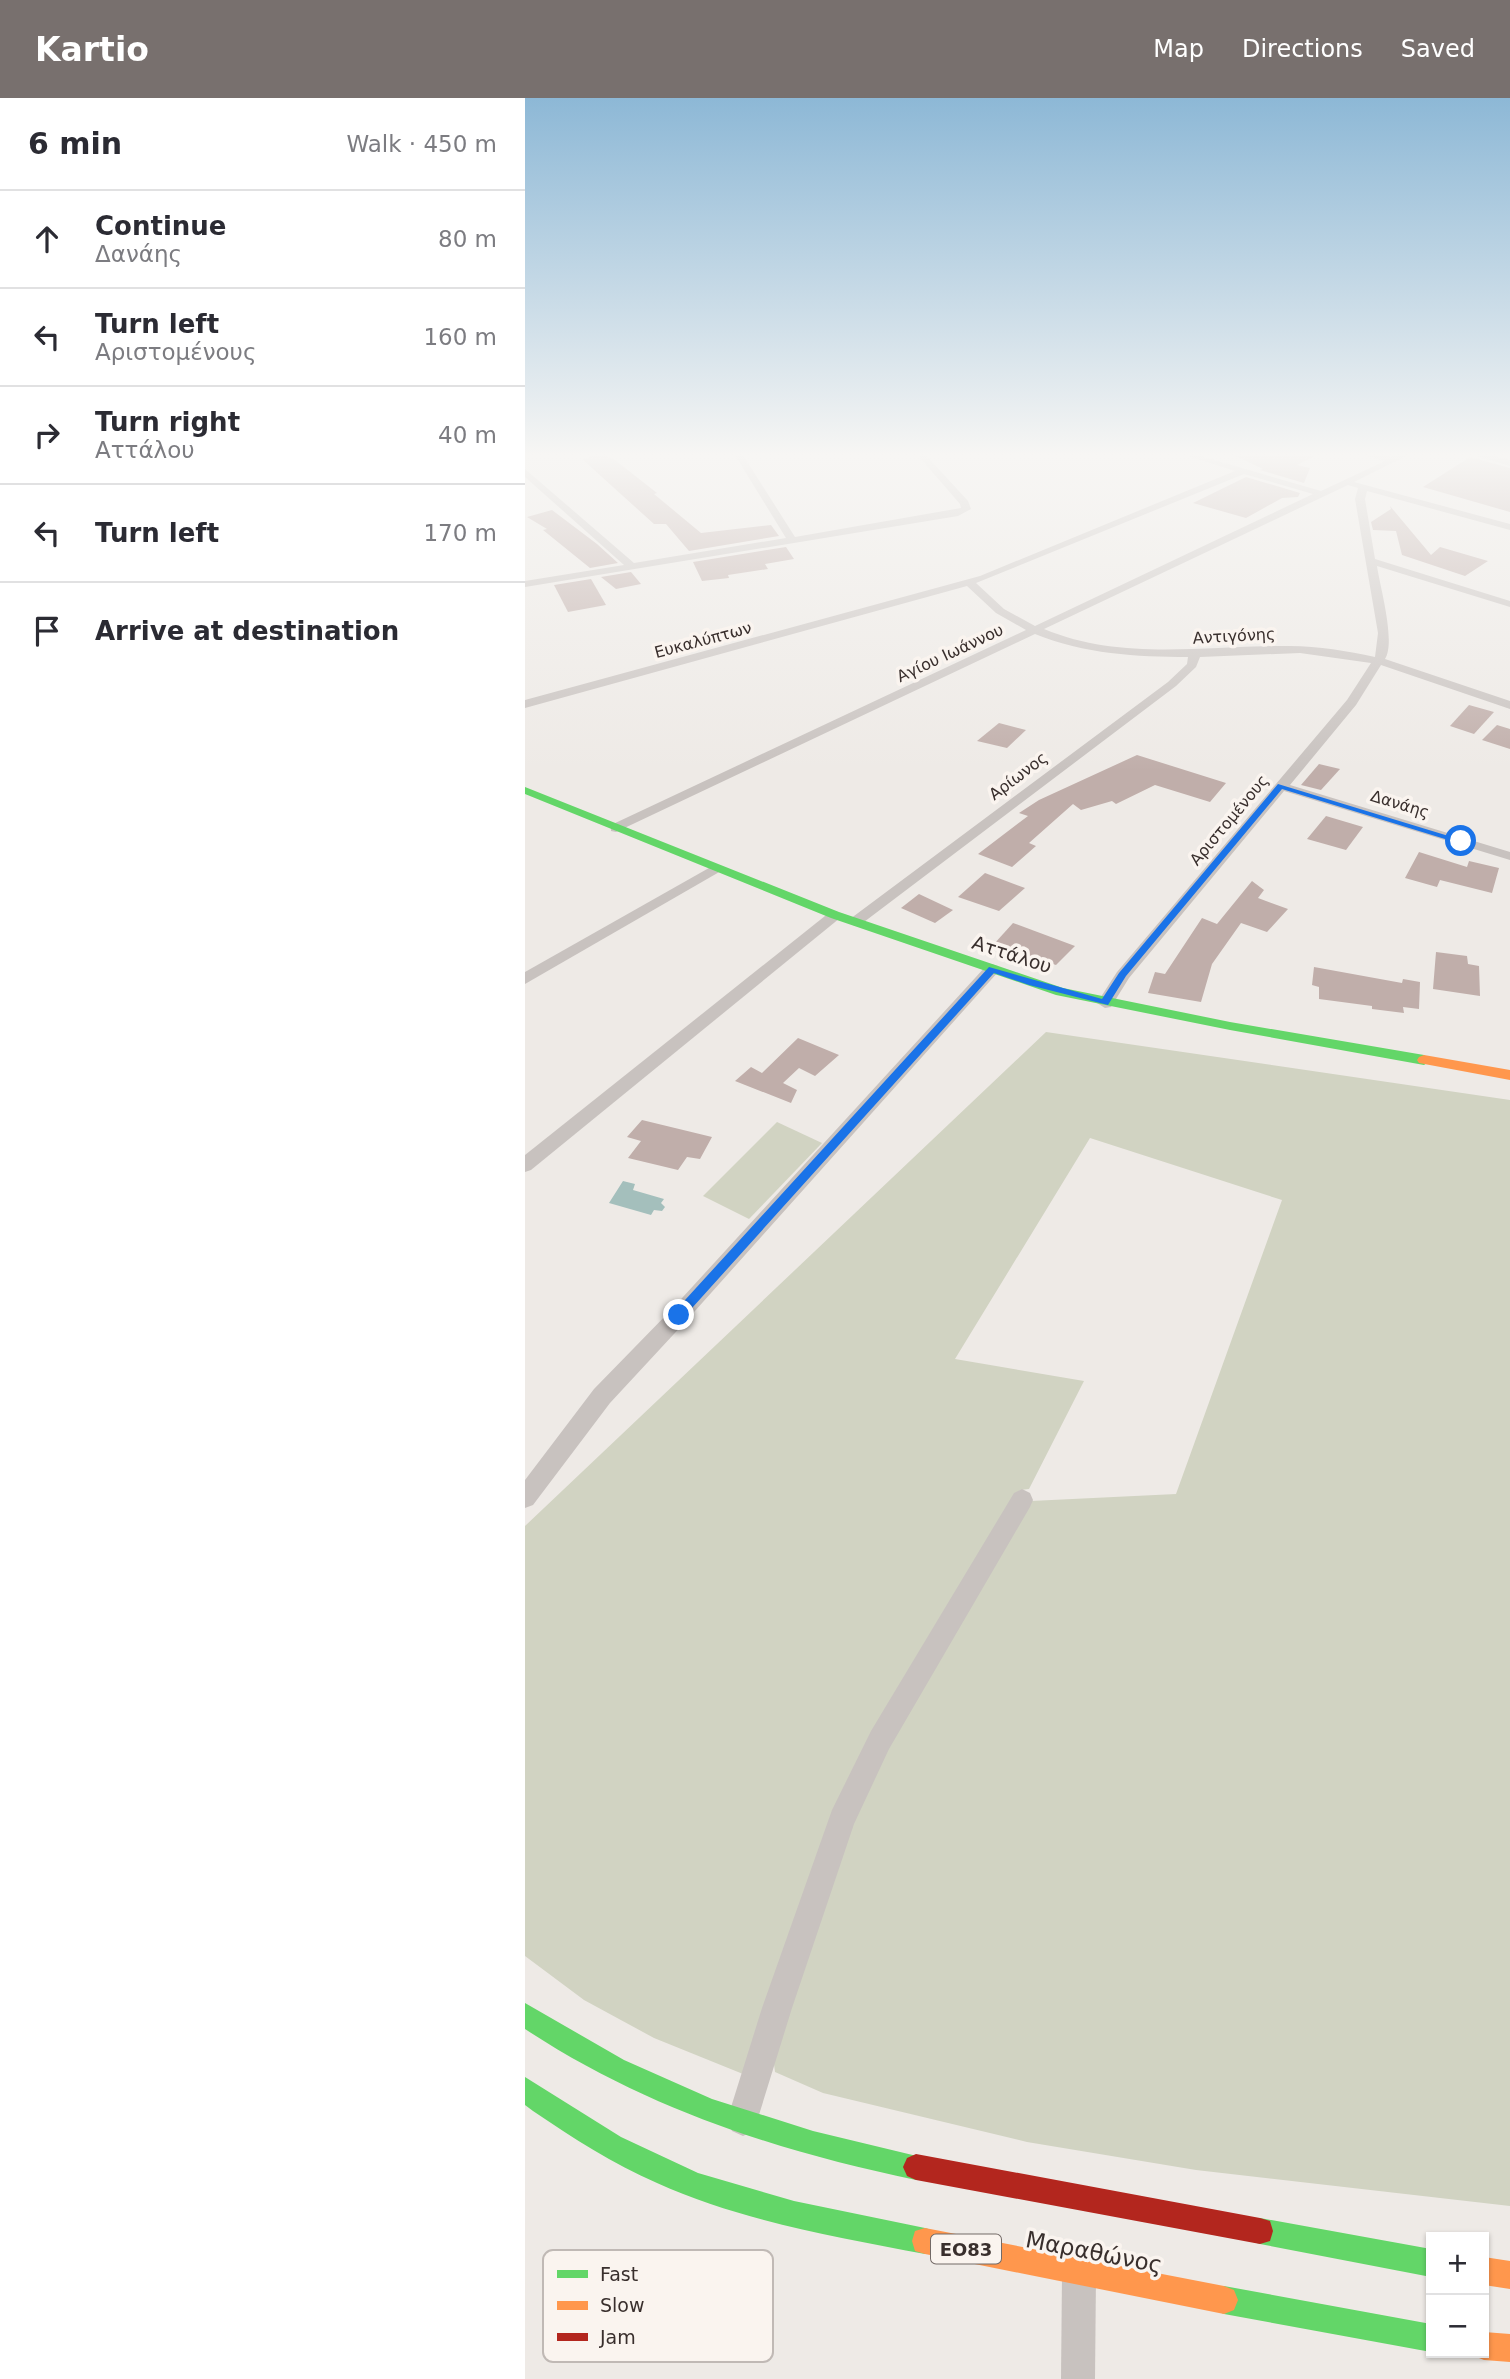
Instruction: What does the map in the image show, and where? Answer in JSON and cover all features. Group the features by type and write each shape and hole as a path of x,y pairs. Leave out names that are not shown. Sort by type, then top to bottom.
{"street":[{"path":"623,558 633,567"},
{"path":"525,584 686,558"},
{"name":"Ευκαλύπτων","path":"525,705 969,582 1027,558"},
{"name":"Αγίου Ιωάννου","path":"616,828 1186,558"},
{"path":"1382,660 1383,633 1370,561 1510,604"},
{"name":"Αντιγόνης","path":"969,582 998,610 1036,630 1124,651 1195,654 1299,649 1382,660 1510,705"},
{"name":"Αρίωνος","path":"855,922 1172,684 1192,665 1195,654"},
{"name":"Αριστομένους","path":"1105,1003 1123,975 1352,702 1382,660"},
{"name":"Δανάης","path":"1280,786 1510,856"},
{"name":"Αττάλου","path":"525,790 835,915 1033,983 1105,1003 1510,1075"},
{"path":"525,979 716,868"},
{"path":"525,1165 835,915"},
{"path":"525,1498 602,1396 679,1315 992,969"},
{"path":"743,2121 777,2008 842,1821 880,1740 1022,1500"},
{"path":"525,2015 597,2061 664,2091 743,2121 887,2161 1426,2262"},
{"name":"Μαραθώνος","path":"525,2090 562,2116 629,2156 712,2189 786,2211 1079,2274 1426,2337"},
{"path":"1489,2273 1510,2275"},
{"path":"1078,2379 1079,2274"},
{"path":"1489,2346 1510,2348"}],"green space":[{"path":"1046,1032 1510,1100 1510,2206 1196,2170 1027,2142 823,2093 775,2072 772,2048 849,1820 888,1737 1031,1501 1176,1494 1282,1200 1090,1138 955,1359 1084,1381 1029,1489 1020,1490 874,1732 743,2074 654,2038 584,2000 525,1956 525,1526"},
{"path":"777,1122 822,1143 749,1219 703,1196"}],"water":[{"path":"623,1181 635,1184 633,1190 664,1199 661,1203 665,1207 662,1211 654,1210 651,1215 609,1203"}],"building":[{"path":"578,558 613,558 618,563 590,568"},
{"path":"715,558 794,559 765,564 768,569 702,581 693,562"},
{"path":"1412,558 1479,558 1488,561 1465,576"},
{"path":"631,572 641,584 616,589 601,577"},
{"path":"591,579 606,605 568,612 554,585"},
{"path":"1469,705 1494,712 1474,734 1450,726"},
{"path":"999,723 1026,730 1007,748 977,741"},
{"path":"1497,725 1510,729 1510,749 1482,740"},
{"path":"1137,755 1226,783 1210,802 1155,785 1116,804 1112,801 1081,810 1073,804 1029,843 1036,846 1012,867 978,854 1028,816 1019,813 1039,800"},
{"path":"1319,764 1340,769 1321,790 1301,785"},
{"path":"1326,816 1363,827 1346,850 1307,839"},
{"path":"1419,852 1467,867 1469,861 1499,868 1492,893 1440,880 1437,887 1405,878"},
{"path":"985,873 1025,888 999,911 958,897"},
{"path":"1252,881 1264,890 1258,898 1288,909 1267,932 1241,923 1212,964 1201,1002 1148,993 1155,972 1165,974 1202,918 1217,924"},
{"path":"919,894 953,910 935,923 901,908"},
{"path":"1013,923 1075,946 1056,965 994,944"},
{"path":"1436,952 1467,956 1468,964 1479,966 1480,996 1433,989"},
{"path":"1314,967 1402,983 1403,979 1420,982 1419,1009 1403,1007 1404,1013 1319,999 1319,987 1312,985"},
{"path":"798,1038 839,1055 815,1076 799,1068 783,1083 797,1090 791,1103 735,1081 751,1067 762,1073"},
{"path":"642,1120 712,1137 700,1159 687,1157 678,1170 628,1158 641,1141 627,1137"}],"traffic: fast":[{"path":"525,790 835,915 1061,992 1230,1026 1424,1060"},
{"path":"525,2015 569,2044 615,2069 712,2112 813,2144 916,2167"},
{"path":"525,2090 612,2146 667,2174 698,2186 794,2214 925,2241"},
{"path":"1260,2231 1426,2262"},
{"path":"1224,2300 1426,2337"}],"traffic: slow":[{"path":"1424,1060 1510,1075"},
{"path":"925,2241 1224,2300"},
{"path":"1489,2272 1510,2275"},
{"path":"1489,2346 1510,2348"}],"traffic: jam":[{"path":"916,2167 1260,2231"}],"route":[{"path":"679,1315 992,969 1061,992 1105,1003 1123,975 1280,786 1461,841"}]}
